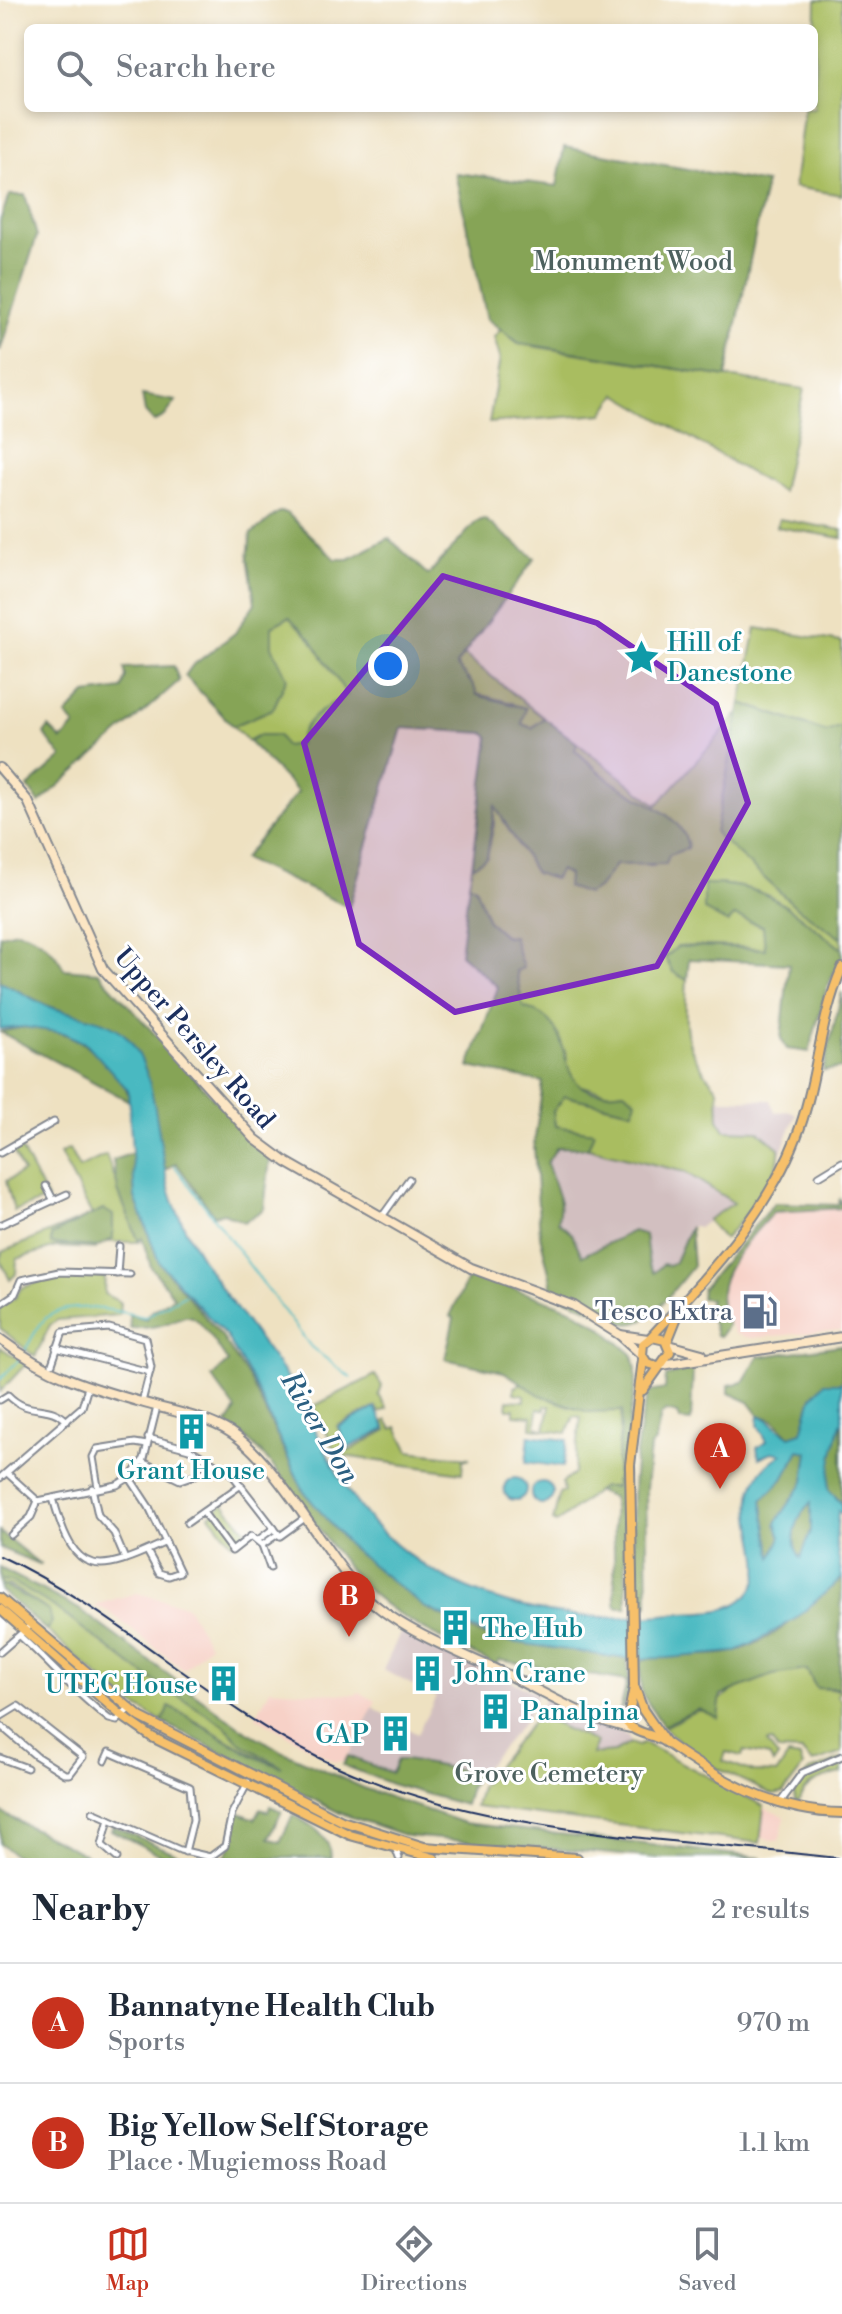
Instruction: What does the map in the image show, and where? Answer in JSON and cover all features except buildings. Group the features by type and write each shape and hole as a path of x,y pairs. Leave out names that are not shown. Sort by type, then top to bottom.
{"main road":[{"path":"842,968 828,1005 811,1090 796,1138 765,1200 690,1294 649,1339 642,1357 641,1393 633,1422 630,1465 634,1684 629,1712 631,1728 665,1742 688,1761 778,1805 842,1813"},
{"path":"641,1393 670,1356 668,1344 673,1323 690,1294"},
{"path":"649,1339 659,1337 668,1344"},
{"path":"642,1357 660,1365"},
{"path":"0,1598 25,1630"},
{"path":"0,1609 125,1713 350,1835 397,1854 434,1858"},
{"path":"634,1684 646,1713 665,1742"},
{"path":"629,1712 646,1713"},
{"path":"641,1730 647,1726 646,1713"},
{"path":"249,1780 385,1838 436,1849 577,1858"}],"street":[{"name":"Upper Persley Road","path":"0,768 28,801 103,969 255,1139 286,1162 471,1268 574,1306 620,1335 642,1357"},
{"path":"0,1153 54,1122"},
{"path":"827,1158 833,1167"},
{"path":"819,1176 842,1162"},
{"path":"381,1218 409,1179"},
{"path":"46,1186 54,1201"},
{"path":"0,1225 67,1194"},
{"path":"117,1274 119,1246"},
{"path":"0,1304 15,1294 21,1280 59,1272 130,1274"},
{"path":"52,1364 63,1332 109,1328 145,1338 150,1372 142,1402"},
{"name":"Upper Persley Road","path":"620,1335 649,1339"},
{"path":"660,1365 708,1355 842,1337"},
{"path":"0,1339 49,1373 208,1421 231,1433 263,1464 353,1583 401,1622 601,1719 631,1728"},
{"path":"668,1344 708,1355"},
{"path":"56,1348 150,1372"},
{"path":"0,1478 82,1407 88,1387"},
{"path":"0,1400 8,1395 26,1410 52,1410 67,1421"},
{"path":"38,1501 117,1485 130,1477 143,1462 157,1407"},
{"path":"125,1559 114,1534 98,1515 93,1457 97,1449 148,1441 189,1449 231,1473 280,1536 305,1518"},
{"path":"143,1462 180,1480 206,1471 212,1462"},
{"path":"7,1473 38,1501"},
{"path":"130,1477 141,1492 180,1572 169,1576 159,1573 147,1551"},
{"path":"187,1523 241,1485"},
{"path":"53,1498 61,1528 78,1556 103,1567 166,1542"},
{"path":"11,1535 31,1517 38,1501"},
{"path":"203,1512 232,1551 251,1536 260,1543 270,1568"},
{"path":"260,1543 276,1531"},
{"path":"0,1652 25,1630 68,1686 107,1718 116,1722 125,1713"},
{"path":"0,1717 13,1707 21,1707 83,1757 70,1774 65,1774 36,1756 0,1725"},
{"path":"601,1719 629,1712"},
{"path":"105,1761 109,1752 190,1787 193,1820 185,1852"},
{"path":"778,1805 802,1773 842,1756"},
{"path":"0,1758 27,1768"},
{"path":"93,1812 185,1852 205,1857 222,1850 232,1813 249,1780"},
{"path":"109,1819 102,1845 117,1858"}],"highlighted area":[{"path":"443,576 597,623 716,704 748,803 657,966 455,1012 359,944 304,743"}],"shaded area":[{"path":"718,1099 771,1100 775,1112 791,1111 796,1114 780,1154 779,1148 758,1131 725,1130 719,1121"},
{"path":"557,1147 588,1148 685,1172 735,1203 699,1227 692,1226 675,1262 654,1273 649,1265 645,1236 618,1239 581,1256 572,1234 558,1222 560,1202 547,1163"},
{"path":"842,1208 842,1330 751,1338 735,1334 718,1301 719,1285 743,1247 773,1212"},
{"path":"137,1593 187,1606 209,1645 184,1670 109,1612 94,1605"},
{"path":"407,1631 538,1694 525,1721 480,1773 405,1760 392,1773 348,1756 373,1707 417,1734 436,1697 383,1670 400,1633"},
{"path":"270,1689 355,1695 359,1692 376,1701 345,1761 335,1762 256,1717"},
{"path":"545,1698 628,1736 630,1743 614,1752 591,1754 595,1742 537,1716"},
{"path":"764,1808 785,1817 779,1841 761,1838"}],"green space":[{"path":"816,0 842,0 842,195 794,187 803,112 818,112 818,24 816,24"},
{"name":"Monument Wood","path":"564,147 766,183 726,377 519,343 487,319 455,173 557,186"},
{"path":"9,195 25,195 37,236 0,351 0,221"},
{"path":"501,329 519,344 804,389 782,492 617,394 603,414 489,423 500,358 494,337"},
{"path":"142,395 176,401 165,416 154,422 145,412"},
{"path":"279,512 287,513 335,559 349,559 389,538 428,575 476,522 484,519 535,558 456,665 474,686 477,695 526,708 522,724 532,728 544,718 577,743 575,750 604,776 670,817 685,836 688,848 669,855 666,864 615,865 598,888 587,894 567,887 568,875 560,870 554,879 535,873 495,806 487,857 472,867 489,737 484,733 402,728 349,907 243,859 298,792 248,741 259,735 278,735 285,746 299,744 310,721 347,695 310,638 289,617 272,626 272,647 287,678 273,709 233,726 185,676 192,666 235,633 255,603 248,557 251,534"},
{"path":"779,519 842,530 842,538 777,527"},
{"path":"289,617 310,638 348,695 310,720 299,744 285,747 259,735 248,741 233,726 273,709 287,678 272,647 272,626"},
{"path":"756,628 842,642 842,726 827,732 741,703"},
{"path":"462,653 544,718 532,728 521,724 513,703 477,694 455,664"},
{"path":"174,666 179,681 39,803 28,787 62,757 44,734 49,727 62,740 75,725 66,715 86,694 122,689 126,676 124,668"},
{"path":"741,703 826,732 842,726 842,939 795,906 715,833"},
{"path":"740,712 715,833 795,906 842,939 842,949 794,911 764,894 747,888 705,884 734,916 764,927 765,949 677,947 665,957 673,972 687,980 688,1039 698,1062 718,1089 719,1121 725,1130 758,1131 779,1148 778,1160 768,1184 724,1239 707,1220 734,1203 685,1172 588,1148 593,1132 555,1126 553,1112 565,1096 632,1111 624,1091 610,1093 577,1085 568,1075 566,1052 523,1007 506,937 488,921 475,887 469,883 472,867 487,857 494,825 494,804 535,873 559,870 598,888 615,865 637,862 654,866 638,797 611,782 574,749 577,743 657,805"},
{"path":"469,883 475,887 488,921 506,937 513,936 523,968 516,971 523,1007 544,1016 556,1030 572,1075 581,1086 598,1092 624,1091 636,1100 633,1111 565,1096 553,1111 555,1126 594,1132 588,1148 557,1147 547,1163 560,1202 558,1222 572,1234 582,1256 633,1231 645,1235 649,1265 654,1273 663,1264 669,1266 675,1262 690,1227 693,1266 654,1312 640,1321 629,1324 616,1321 550,1293 551,1281 540,1235 534,1145 543,1082 469,1067 498,987 460,954"},
{"path":"704,884 747,888 764,894 794,911 842,949 842,957 827,987 809,1052 787,1049 781,1039 789,964 689,959 687,980 673,972 665,958 677,947 765,949 763,926 734,916 728,923 704,910"},
{"path":"17,931 45,944 64,969 98,972 270,1160 264,1209 244,1222 224,1213 214,1215 176,1163 165,1170 149,1083 111,1026 48,1006 0,982 0,935"},
{"path":"842,992 842,1068 823,1071"},
{"path":"24,1027 62,1033 87,1046 115,1070 129,1101 0,1032"},
{"path":"19,1145 47,1199 14,1211 6,1181 23,1172 12,1149"},
{"path":"69,1149 79,1168 106,1155 139,1242 99,1242 96,1249 56,1247 17,1259 16,1274 10,1280 1,1261 2,1252 92,1215 60,1154"},
{"path":"133,1153 135,1197 159,1262 222,1337 250,1380 304,1492 352,1549 424,1607 481,1635 627,1659 628,1692 620,1710 627,1681 499,1660 496,1665 424,1630 391,1609 345,1564 264,1456 227,1424 236,1410 212,1377 228,1362 200,1323 185,1316 152,1327 130,1328 129,1314 146,1319 148,1314 174,1297 151,1267 142,1238 139,1242 118,1191 113,1160"},
{"path":"840,1198 842,1208 773,1212 740,1250 724,1278 722,1309 728,1325 720,1336 716,1335 708,1307 710,1299 701,1298 702,1289 774,1203 838,1205"},
{"path":"103,1209 113,1215 113,1239 97,1247 51,1244 51,1235"},
{"path":"470,1273 571,1309 598,1325 632,1354 636,1377 624,1487 627,1607 617,1607 615,1603 613,1498 596,1491 603,1487 615,1487 622,1411 588,1412 540,1395 504,1372 445,1359 454,1318 450,1316"},
{"path":"59,1275 105,1277 104,1294 120,1302 119,1315 57,1320 50,1325 35,1357 0,1328 0,1308 16,1297 21,1288"},
{"path":"842,1345 842,1383 825,1383 812,1397 802,1432 790,1436 774,1420 759,1415 749,1402 729,1393 729,1385 743,1382 758,1357"},
{"path":"0,1347 26,1364 0,1392"},
{"path":"693,1369 691,1421 680,1420 678,1414 666,1411 661,1415 655,1442 650,1447 646,1489 648,1605 638,1606 633,1498 642,1418 649,1392 665,1389 666,1376"},
{"path":"375,1375 382,1386 379,1395 387,1409 379,1413 376,1407 337,1426 349,1451 387,1430 383,1422 387,1420 392,1429 397,1427 409,1451 470,1458 463,1460 462,1473 337,1455 314,1406"},
{"path":"524,1382 547,1397 570,1406 622,1410 615,1487 602,1487 556,1523 553,1521 560,1492 564,1492 562,1483 574,1474 581,1417 574,1416 567,1433 545,1430 550,1406 545,1406 545,1410 538,1409 536,1426 544,1430 531,1428 532,1416 514,1415 514,1409 507,1409 508,1400 525,1401 525,1395 514,1393 514,1387"},
{"path":"842,1421 842,1503 829,1490 833,1445"},
{"path":"799,1450 808,1452 804,1482 776,1523 781,1537 772,1559 762,1500 783,1479"},
{"path":"811,1501 811,1531 801,1559 794,1537 802,1514"},
{"path":"223,1503 247,1531 238,1543 231,1542 210,1515"},
{"path":"0,1532 41,1565 0,1548"},
{"path":"0,1568 79,1609 241,1728 284,1752 366,1789 464,1823 763,1858 657,1858 407,1836 340,1813 162,1722 169,1707 252,1755 282,1767 242,1744 224,1725 139,1671 53,1606 10,1581 0,1580"},
{"path":"842,1578 839,1688 816,1688 807,1670 773,1675 721,1695 718,1718 698,1709 663,1726 641,1692 640,1662 658,1657 723,1654 749,1647 792,1621"},
{"path":"0,1580 10,1580 53,1606 139,1671 224,1725 242,1744 282,1764 282,1767 169,1707 162,1722 123,1698 46,1630 50,1626 43,1607 9,1585 0,1586"},
{"path":"2,1584 49,1611 52,1622 46,1630 0,1590"},
{"path":"807,1670 816,1688 841,1690 837,1695 842,1702 842,1753 812,1763 802,1752 778,1751 772,1742 767,1743 778,1757 773,1764 769,1756 744,1751 742,1756 726,1752 723,1761 754,1772 777,1773 788,1756 800,1758 803,1767 783,1793 773,1795 695,1758 663,1726 695,1711 708,1711 728,1694 753,1680 780,1672"},
{"name":"Grove Cemetery","path":"537,1716 596,1742 592,1754 614,1752 630,1743 638,1746 644,1743 764,1806 760,1843 475,1807 480,1787"},
{"path":"348,1756 391,1773 397,1760 405,1760 480,1773 470,1787 465,1805 391,1784 343,1765"},
{"path":"842,1759 842,1773 815,1782 805,1790 798,1803 795,1800 793,1789 810,1771"},
{"path":"270,1806 282,1811 269,1838 280,1842 293,1815 324,1838 331,1858 224,1858 232,1844 237,1812 255,1819 261,1808 268,1812"},
{"path":"0,1812 92,1858 19,1858 0,1844"},
{"path":"113,1826 186,1858 166,1858 111,1830"}],"water":[{"name":"River Don","path":"0,982 55,1009 110,1025 127,1037 146,1073 169,1186 196,1249 293,1387 354,1499 397,1546 431,1570 468,1589 547,1612 630,1617 711,1611 734,1605 751,1591 758,1574 751,1513 752,1492 761,1472 782,1454 772,1452 759,1458 757,1448 767,1441 758,1425 759,1415 790,1436 802,1432 812,1397 825,1383 842,1383 842,1421 832,1455 829,1490 842,1504 842,1514 838,1511 836,1542 842,1578 795,1619 752,1644 734,1652 667,1658 627,1659 499,1640 424,1607 352,1549 304,1492 253,1382 226,1336 159,1262 135,1197 128,1090 87,1044 64,1033 24,1027 0,1029","holes":["799,1450 808,1452 804,1482 776,1523 781,1537 772,1557 762,1500 783,1479","811,1502 811,1531 801,1558 794,1537 801,1514"]},
{"path":"375,1408 386,1429 348,1448 338,1427"},
{"path":"529,1435 567,1440 563,1467 526,1462"},
{"path":"511,1478 519,1478 526,1489 519,1500 511,1500 504,1493 504,1485"},
{"path":"538,1482 546,1482 553,1493 546,1504 538,1504 531,1497 531,1489"}],"waterway":[{"path":"174,1165 311,1347 351,1378"},
{"path":"24,1352 45,1319 55,1313 67,1309 94,1308 145,1317 186,1294"},
{"path":"0,1379 21,1358"}],"railway":[{"path":"0,1556 82,1602 276,1734 317,1757 377,1783 440,1803 572,1829 838,1858"}],"place":[{"name":"Hill of Danestone","path":"641,657"},
{"name":"Tesco Extra","path":"759,1311"},
{"name":"Grant House","path":"191,1431"},
{"name":"Bannatyne Health Club","path":"720,1489"},
{"name":"The Hub","path":"455,1628"},
{"name":"Big Yellow Self Storage","path":"349,1637"},
{"name":"John Crane","path":"427,1673"},
{"name":"UTEC House","path":"224,1684"},
{"name":"Panalpina","path":"495,1711"},
{"name":"GAP","path":"395,1734"}]}
